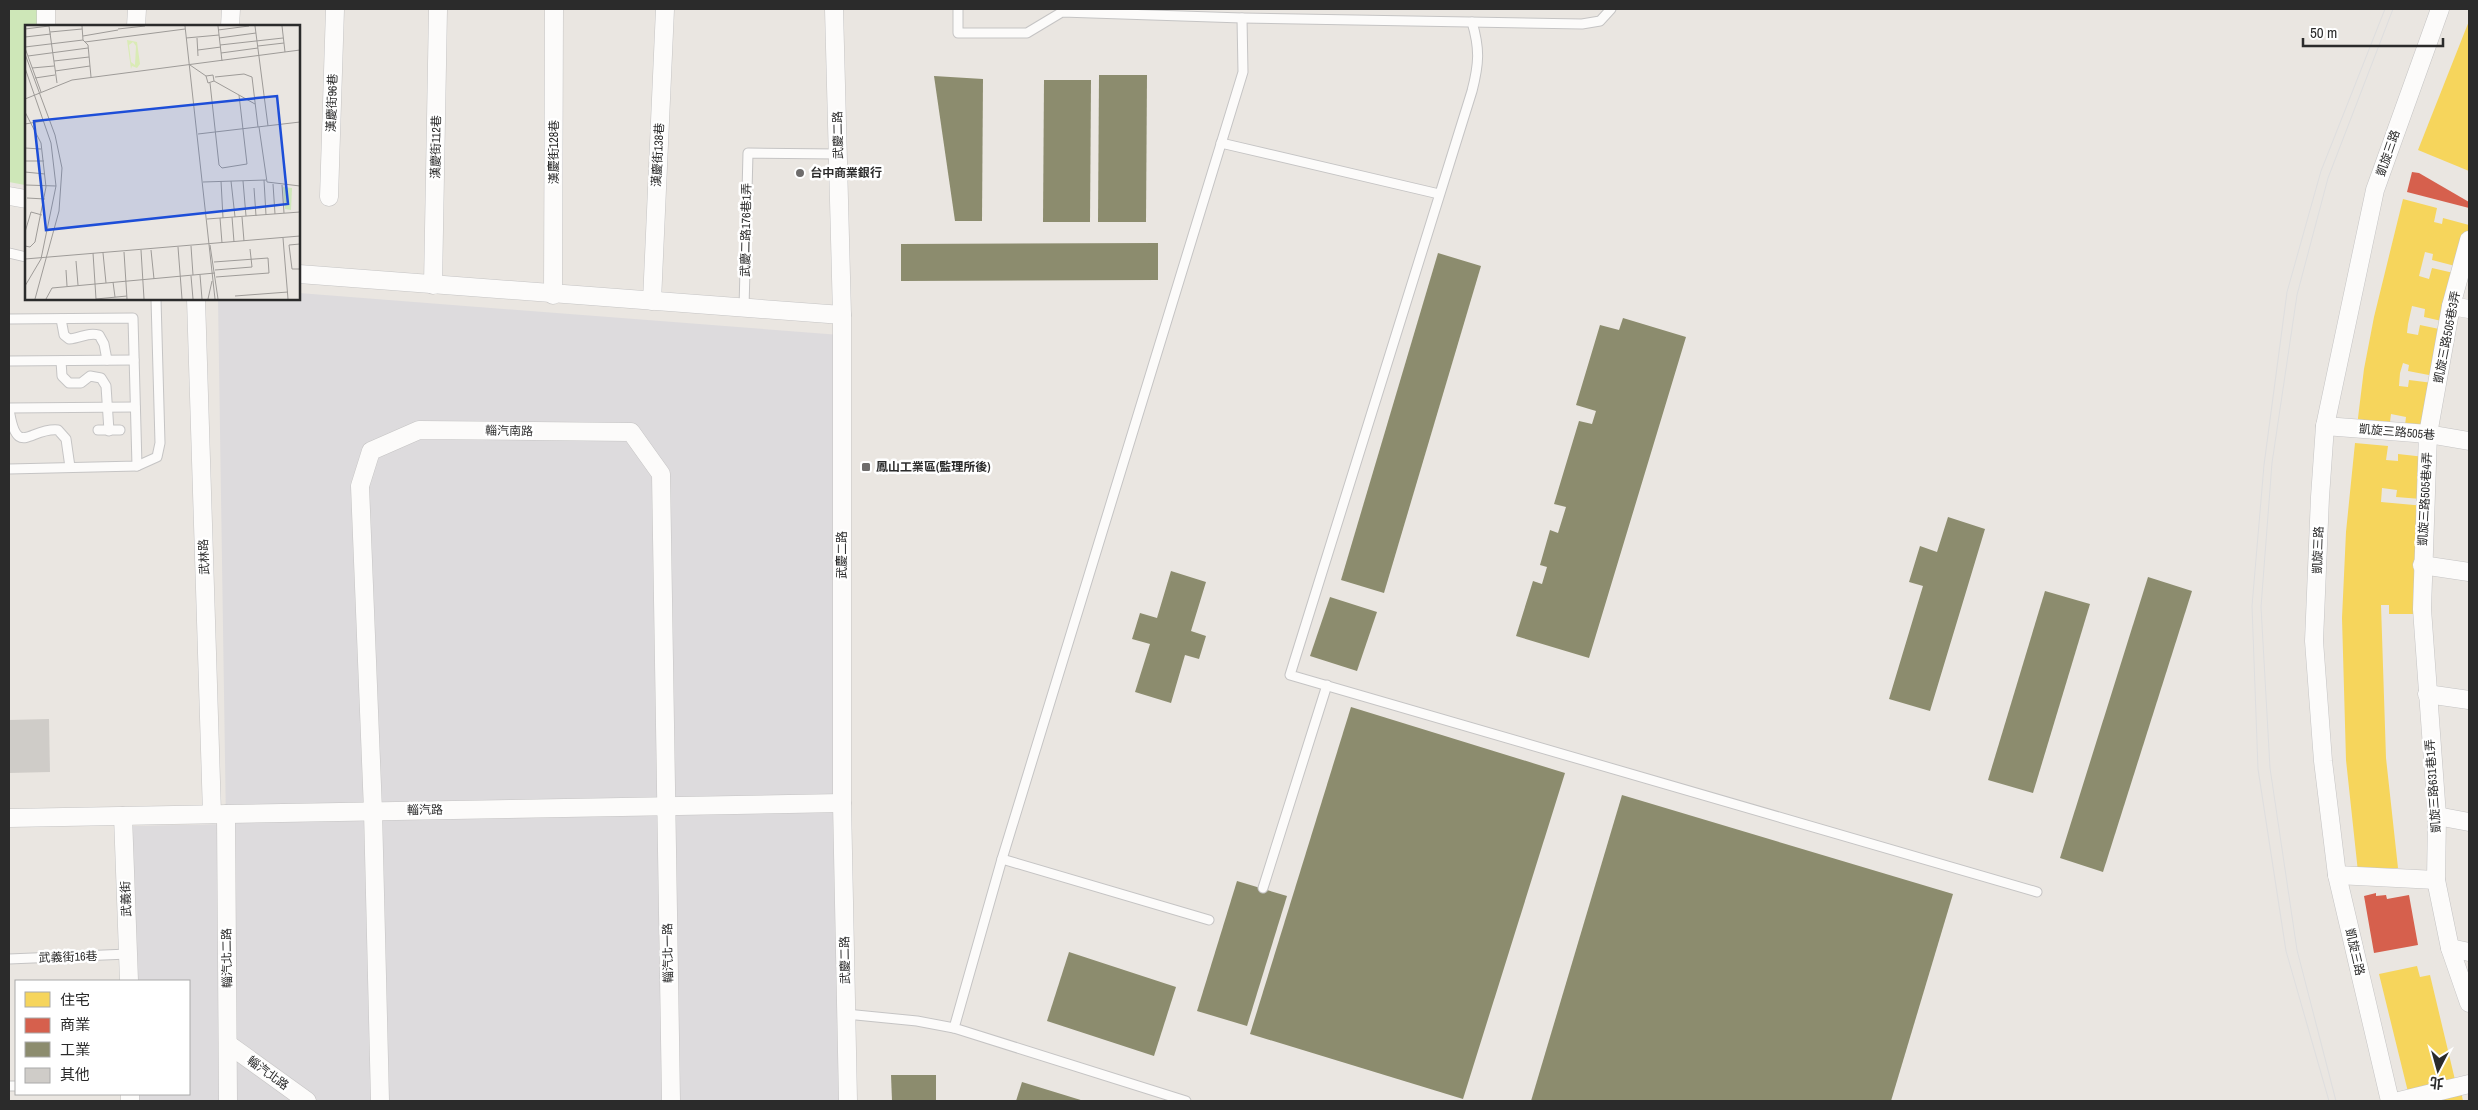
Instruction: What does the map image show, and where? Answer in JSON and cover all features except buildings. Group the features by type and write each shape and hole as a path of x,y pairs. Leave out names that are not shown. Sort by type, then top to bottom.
{"street":[{"path":"46,9 46,25"},
{"path":"136,25 137,9"},
{"path":"230,25 231,9"},
{"name":"漢慶街96巷","path":"329,197 335,9"},
{"name":"漢慶街112巷","path":"433,285 438,9"},
{"name":"漢慶街128巷","path":"553,295 554,9"},
{"name":"漢慶街138巷","path":"652,301 665,9"},
{"name":"武慶二路","path":"834,9 842,315 842,803 848,1101"},
{"name":"凱旋三路","path":"2390,1101 2337,875 2323,761 2314,641 2325,426 2376,190 2440,9"},
{"path":"9,196 25,199"},
{"name":"凱旋三路505巷3弄","path":"2428,434 2451,306 2469,240"},
{"path":"300,274 553,295 842,315"},
{"name":"武林路","path":"196,300 219,814"},
{"path":"2451,306 2469,309"},
{"name":"凱旋三路505巷","path":"2325,426 2428,434 2469,441"},
{"name":"輜汽南路","path":"373,811 360,486 371,451 419,430 631,432 661,474 666,805"},
{"name":"凱旋三路505巷4弄","path":"2422,565 2428,434"},
{"path":"2422,565 2469,572"},
{"name":"凱旋三路631巷1弄","path":"2422,565 2422,609 2427,694 2437,816 2436,880 2450,948 2469,1003"},
{"path":"2427,694 2469,700"},
{"name":"輜汽路","path":"9,818 842,803"},
{"name":"輜汽北一路","path":"666,805 670,1101"},
{"path":"373,811 380,1101"},
{"name":"輜汽北二路","path":"219,814 228,1044 228,1101"},
{"name":"武義街","path":"122,816 129,980"},
{"path":"2437,816 2469,822"},
{"path":"2337,875 2436,880"},
{"path":"2450,948 2469,952"},
{"name":"輜汽北路","path":"228,1044 307,1101"},
{"path":"2399,1101 2469,1084"}],"lane":[{"path":"958,9 958,33 1027,33 1062,12 1242,18 1582,24 1600,21 1611,9"},
{"path":"954,1028 1002,859 1243,72 1242,18"},
{"path":"1472,22 1479,45 1478,68 1290,675 2036,892"},
{"path":"1221,143 1440,194"},
{"name":"武慶二路176巷1弄","path":"744,308 748,153 838,154"},
{"path":"9,253 25,257"},
{"path":"9,469 137,466 157,457 160,443 156,300"},
{"path":"9,320 133,318 137,466"},
{"path":"61,319 64,335 70,339 80,338 90,333 99,334 104,344 106,360"},
{"path":"9,362 134,360"},
{"path":"61,361 62,376 69,383 81,383 90,376 101,378 106,386 109,430"},
{"path":"70,467 66,439 58,430 48,428 29,438 20,436 12,428 9,408 135,407"},
{"path":"98,430 120,430"},
{"path":"1263,888 1327,685"},
{"path":"1002,859 1209,920"},
{"name":"武義街16巷","path":"9,959 128,954"},
{"path":"846,1014 917,1021 954,1028 1186,1101"}],"shaded area":[{"path":"300,293 840,335 839,1101 138,1101 138,1095 190,1095 190,980 134,980 130,826 226,824 218,300 300,300"}],"green space":[{"path":"9,9 37,9 37,25 25,25 25,185 9,182"}],"tram line":[{"path":"2329,1101 2286,951 2258,769 2252,606 2264,465 2287,292 2321,171 2385,9"},
{"path":"2336,1101 2297,950 2270,768 2261,607 2272,463 2297,295 2328,178 2393,9"}],"place":[{"name":"台中商業銀行","path":"800,173"},
{"name":"鳳山工業區(監理所後)","path":"866,467"}]}
